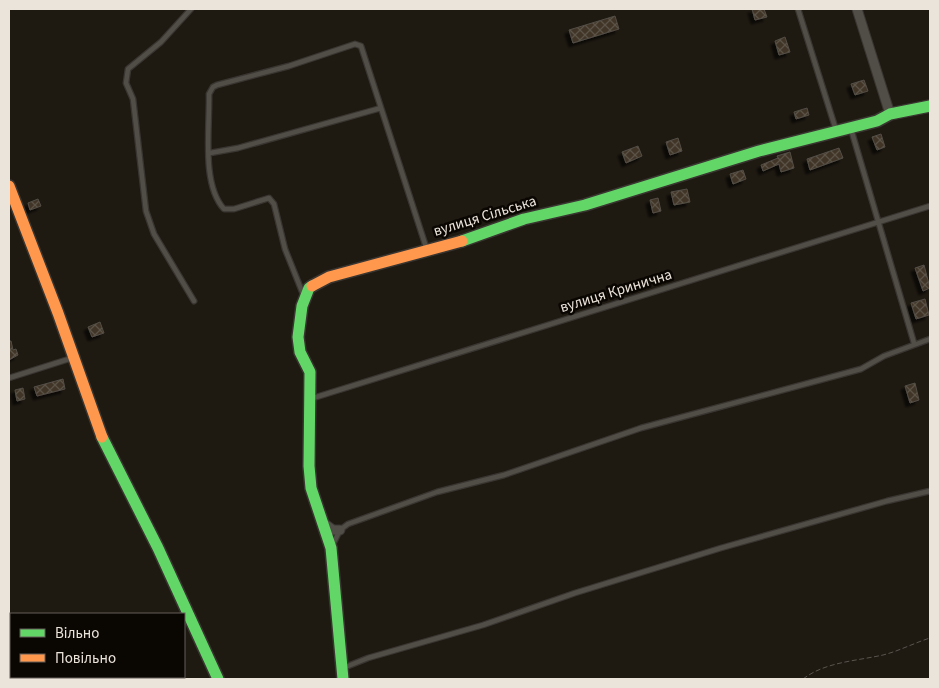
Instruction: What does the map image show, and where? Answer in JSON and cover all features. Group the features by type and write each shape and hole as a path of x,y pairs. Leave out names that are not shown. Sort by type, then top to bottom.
{"street":[{"path":"857,9 890,114"},
{"name":"вулиця Сільська","path":"304,297 309,288 324,279 475,237 524,219 585,205 688,171 877,121 890,114 930,106"},
{"path":"9,186 58,313 105,446 158,548 218,679"},
{"path":"304,297 298,337 300,352 310,372 309,474 320,520 331,548 343,674"},
{"path":"320,520 334,530 340,530"}],"lane":[{"path":"191,9 161,42 128,69 126,83 133,99 146,211 154,234 194,301"},
{"path":"798,9 837,131"},
{"path":"304,297 288,256 274,204 270,198 234,209 224,209 216,200 208,165 210,153 209,94 213,87 355,44 364,49 427,250"},
{"path":"210,153 238,148 381,108"},
{"path":"851,128 914,343"},
{"name":"вулиця Кринична","path":"309,400 930,206"},
{"path":"331,548 340,530 348,524 437,492 504,475 641,428 861,369 884,356 914,343 930,339"},
{"path":"9,378 73,358"},
{"path":"343,674 368,658 484,625 666,565 887,501 930,491"}],"path":[{"path":"803,679 813,672 826,667 884,654 930,638"}],"building":[{"path":"752,9 764,9 767,17 755,20"},
{"path":"615,16 619,29 573,43 569,30"},
{"path":"785,37 790,52 779,55 775,41"},
{"path":"864,80 868,91 855,95 851,84"},
{"path":"807,108 809,115 796,119 794,112"},
{"path":"881,134 885,147 877,150 872,137"},
{"path":"678,138 682,151 670,155 666,142"},
{"path":"638,146 642,156 626,163 622,152"},
{"path":"839,148 843,158 810,170 807,159"},
{"path":"790,152 794,168 781,172 779,164 763,171 761,165 778,158 777,156"},
{"path":"743,170 746,179 733,184 730,174"},
{"path":"687,189 690,202 674,205 671,192"},
{"path":"658,198 661,211 653,213 650,200"},
{"path":"38,199 41,206 30,210 28,203"},
{"path":"924,265 930,288 923,291 915,268"},
{"path":"925,299 929,315 916,319 911,303"},
{"path":"100,322 104,333 92,337 88,327"},
{"path":"9,341 11,341 13,350 16,349 18,355 9,360"},
{"path":"63,379 65,389 37,396 34,387"},
{"path":"915,383 919,400 910,403 905,386"},
{"path":"23,388 25,399 17,401 15,390"}],"traffic: fast":[{"path":"462,241 524,219 585,205 759,151 877,121 890,114 930,106"},
{"path":"312,286 309,288 302,306 298,337 300,352 310,372 309,466 311,488 331,548 343,679"},
{"path":"102,437 158,548 218,679"}],"traffic: slow":[{"path":"9,186 58,313 102,437"},
{"path":"312,286 329,277 462,241"}]}
